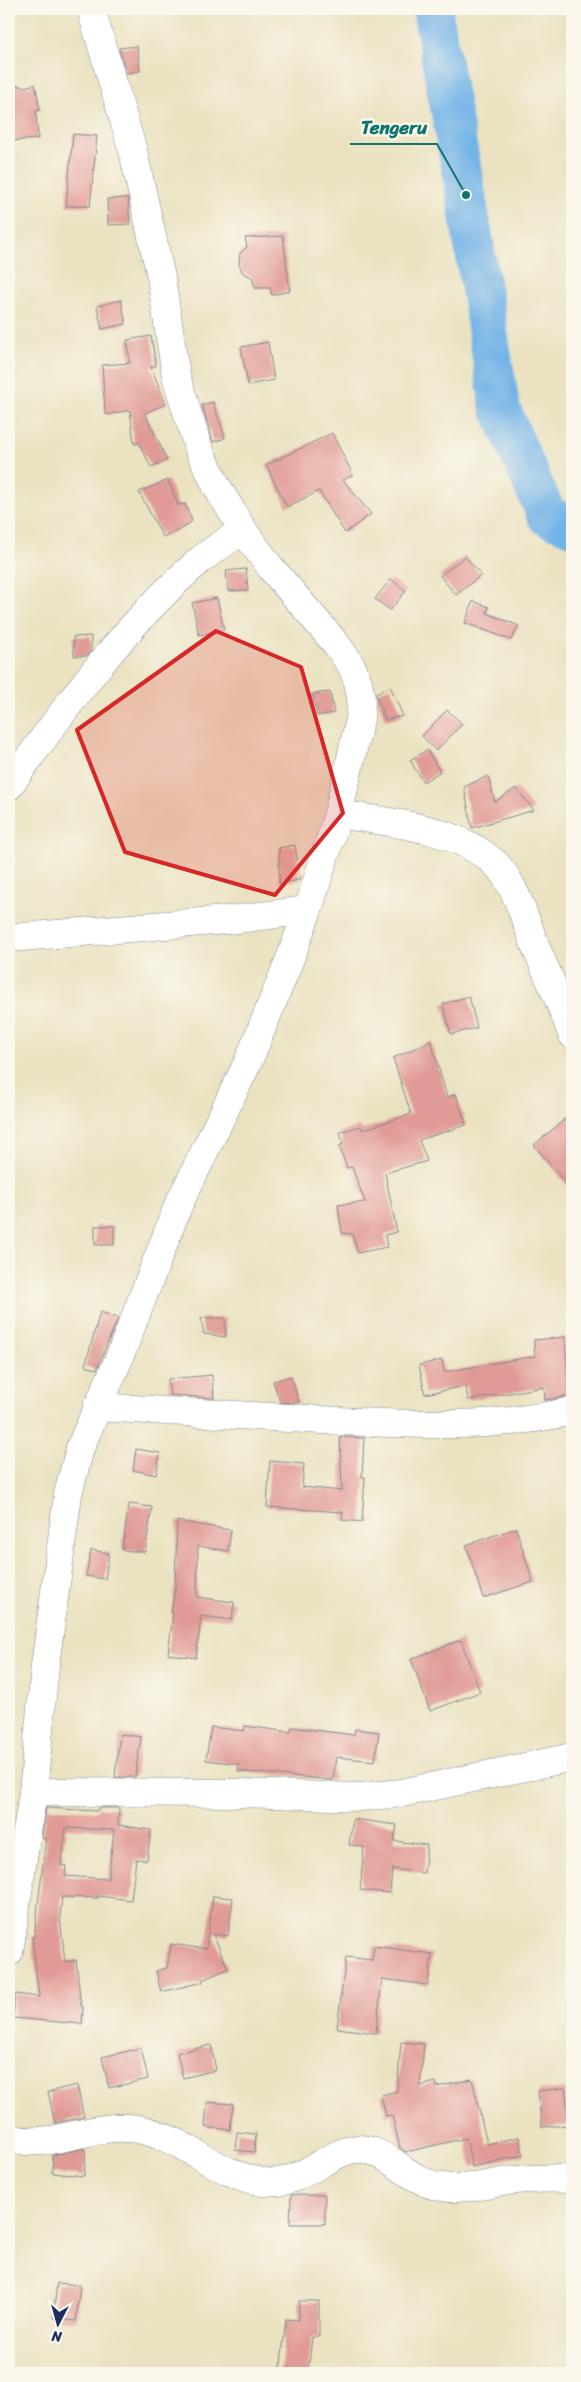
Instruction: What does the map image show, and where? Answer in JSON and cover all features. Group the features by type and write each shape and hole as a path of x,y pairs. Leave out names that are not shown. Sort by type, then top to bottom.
{"street":[{"path":"9,1952 33,1792 43,1684 68,1494 80,1448 118,1361 178,1206 248,1062 308,910 338,814 360,719 361,698 358,682 351,665 271,568 243,530 216,485 198,448 176,376 161,277 147,212 132,151 91,9"},
{"path":"9,786 110,651 152,605 201,560 243,530"},
{"path":"338,814 428,830 481,853 497,865 508,881 520,907 572,1034"},
{"path":"9,938 238,919 308,910"},
{"path":"97,1407 381,1423 455,1425 544,1418 572,1411"},
{"path":"33,1792 242,1793 360,1797 402,1792 572,1757"},
{"path":"9,2138 37,2143 108,2128 129,2128 169,2139 226,2169 266,2182 287,2180 358,2149 370,2150 384,2156 420,2181 439,2186 460,2188 538,2178 572,2179"}],"highlighted area":[{"path":"216,631 301,667 343,813 275,895 125,852 77,730"}],"building":[{"path":"137,46 140,71 126,73 119,48"},
{"path":"9,84 25,87 35,84 40,110 36,111 38,139 9,141"},
{"path":"73,134 97,136 90,206 66,206"},
{"path":"128,198 130,224 108,225 107,199"},
{"path":"283,236 290,291 272,295 270,288 255,288 252,277 243,273 239,264 240,253 247,247 245,238"},
{"path":"121,300 126,324 102,329 97,306"},
{"path":"151,336 156,366 151,367 166,404 145,413 167,460 151,467 139,443 134,444 130,410 107,415 105,412 102,365 130,363 127,340"},
{"path":"268,342 274,380 248,385 241,347"},
{"path":"213,402 225,438 213,442 202,405"},
{"path":"332,433 353,475 343,480 371,514 345,533 319,491 287,507 266,465"},
{"path":"168,480 178,505 185,504 192,521 185,527 163,537 139,492"},
{"path":"465,556 481,575 456,595 440,576"},
{"path":"246,569 248,590 228,591 226,571"},
{"path":"391,579 406,591 390,610 375,599"},
{"path":"217,598 224,630 199,635 192,603"},
{"path":"473,601 489,607 487,613 519,626 511,640 465,623"},
{"path":"91,636 91,651 87,656 74,656 73,637"},
{"path":"390,686 403,716 385,720 376,694"},
{"path":"330,692 334,713 317,716 312,694"},
{"path":"447,710 462,724 436,751 422,736"},
{"path":"427,750 440,772 423,782 410,760"},
{"path":"488,776 495,802 516,788 534,810 472,828 464,787"},
{"path":"295,845 300,880 279,883 279,848"},
{"path":"469,996 477,1028 451,1034 443,1004"},
{"path":"431,1041 447,1097 456,1094 466,1125 419,1140 427,1161 385,1173 397,1232 385,1235 387,1247 358,1253 352,1234 342,1233 338,1205 365,1202 352,1167 347,1168 339,1146 343,1144 340,1132 361,1126 362,1130 411,1114 393,1058"},
{"path":"572,1113 572,1191 534,1145"},
{"path":"95,1226 114,1226 114,1245 95,1245"},
{"path":"100,1312 118,1318 97,1369 85,1366"},
{"path":"201,1318 225,1318 226,1337 204,1334"},
{"path":"565,1337 569,1396 545,1400 544,1387 468,1400 466,1386 425,1394 419,1365 442,1360 444,1372 535,1356 534,1340"},
{"path":"212,1375 214,1398 170,1395 168,1379"},
{"path":"291,1376 299,1403 280,1402 273,1381"},
{"path":"340,1437 364,1438 362,1477 365,1477 362,1522 342,1520 343,1512 267,1507 270,1461 304,1464 302,1487 342,1491"},
{"path":"136,1449 160,1453 156,1475 133,1470"},
{"path":"129,1504 152,1507 145,1552 122,1550"},
{"path":"177,1521 231,1530 228,1551 198,1546 197,1597 234,1602 232,1620 201,1616 196,1658 168,1654 175,1588"},
{"path":"516,1528 533,1582 483,1598 466,1545"},
{"path":"91,1550 109,1553 105,1579 86,1576"},
{"path":"461,1640 480,1692 430,1711 411,1659"},
{"path":"245,1726 291,1732 292,1727 354,1735 355,1729 379,1732 375,1761 336,1757 333,1780 238,1771 239,1764 206,1760 211,1727 244,1731"},
{"path":"120,1734 141,1737 135,1777 115,1777"},
{"path":"46,1808 97,1811 98,1808 119,1808 118,1825 151,1830 147,1860 136,1859 131,1900 98,1896 98,1898 62,1897 60,1917 65,1962 76,1960 81,2006 83,2006 82,2024 13,2018 15,1994 39,1997 32,1937 34,1937 46,1839 42,1838","holes":["66,1828 114,1830 108,1879 65,1876 66,1866 61,1865"]},
{"path":"353,1819 397,1825 394,1841 427,1845 424,1873 392,1869 390,1893 360,1890 364,1847 349,1845"},
{"path":"213,1896 233,1898 228,1936 213,1934 228,1969 202,1980 203,1982 161,1992 156,1971 167,1968 171,1944 206,1949"},
{"path":"374,1946 432,1954 428,1985 382,1979 376,2033 337,2028 346,1957 372,1960"},
{"path":"401,2042 424,2044 420,2086 436,2082 437,2087 472,2079 487,2144 519,2137 523,2155 472,2167 466,2138 406,2152 400,2148 392,2115 386,2116 381,2095 397,2091"},
{"path":"211,2045 216,2070 183,2078 177,2053"},
{"path":"141,2048 148,2079 109,2088 102,2057"},
{"path":"77,2085 84,2117 55,2123 48,2092"},
{"path":"565,2088 569,2125 542,2127 538,2091"},
{"path":"207,2102 233,2104 230,2130 205,2127"},
{"path":"237,2132 256,2134 254,2152 235,2150"},
{"path":"82,2149 86,2150 84,2176 52,2173 53,2155"},
{"path":"291,2195 325,2195 325,2224 290,2224"},
{"path":"57,2283 80,2285 76,2321 53,2318"},
{"path":"299,2301 319,2301 319,2337 312,2337 308,2373 280,2373 286,2319 299,2320"}],"waterway":[{"path":"432,9 466,195 500,408 547,516 572,526"}],"place":[{"name":"Tengeru","path":"466,195"}]}
